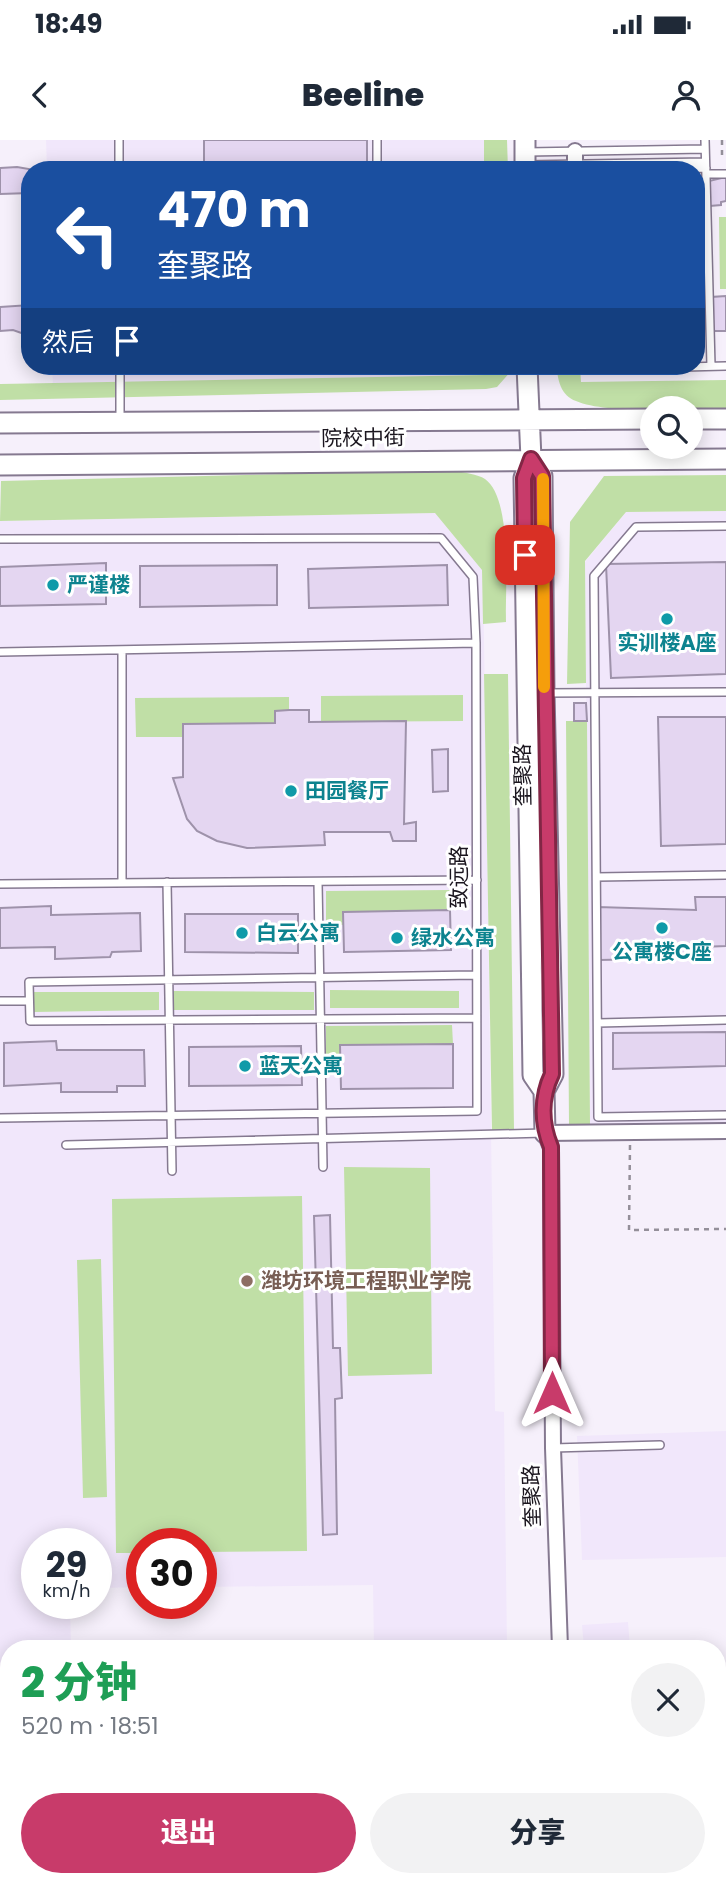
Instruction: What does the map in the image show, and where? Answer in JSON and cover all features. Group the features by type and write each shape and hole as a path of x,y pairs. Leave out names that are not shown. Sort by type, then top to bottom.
{"main road":[{"name":"奎聚路","path":"527,375 531,459 524,478 533,1075 544,1091"},
{"name":"院校中街","path":"0,423 640,419"},
{"path":"703,419 726,419"},
{"name":"院校中街","path":"0,465 726,458"},
{"name":"奎聚路","path":"531,459 542,476 552,1074 544,1091 545,1133"}],"street":[{"path":"545,1133 726,1131"},
{"name":"奎聚路","path":"545,1133 551,1147 553,1448 560,1640"}],"lane":[{"path":"119,140 119,161"},
{"path":"377,140 377,161"},
{"path":"705,140 711,366"},
{"path":"585,161 705,149"},
{"path":"525,157 565,161"},
{"path":"525,157 565,161"},
{"path":"706,168 726,174"},
{"path":"705,366 726,366"},
{"path":"120,375 120,421"},
{"path":"726,526 636,527 594,576 598,1117 726,1115"},
{"name":"致远路","path":"0,539 441,538 473,578 476,643 477,1111 321,1112"},
{"path":"0,652 476,643"},
{"path":"122,651 122,882"},
{"path":"544,693 726,692"},
{"path":"597,877 726,875"},
{"path":"0,884 477,880"},
{"path":"317,882 323,1167"},
{"path":"167,883 166,978 172,1171"},
{"path":"475,975 29,982 30,1021 475,1018"},
{"path":"0,1001 29,1001"},
{"path":"598,1023 726,1020"},
{"path":"0,1118 321,1112"},
{"path":"66,1144 545,1133"},
{"path":"553,1448 660,1445"}],"path":[{"path":"722,140 722,156"},
{"path":"630,1132 629,1230 726,1229"}],"shaded area":[{"path":"46,140 484,140 484,161 47,161"},
{"path":"52,375 486,375 53,384"},
{"path":"726,511 726,1123 590,1124 585,562 626,512"},
{"name":"潍坊环境工程职业学院","path":"435,513 483,570 495,1411 504,1412 507,1640 374,1640 373,1585 217,1587 217,1528 126,1528 126,1587 112,1588 112,1528 21,1528 21,1619 70,1619 71,1640 0,1640 0,521"},
{"path":"726,1431 726,1557 582,1560 577,1436"},
{"path":"628,1622 629,1640 583,1640 582,1625"}],"green space":[{"path":"484,140 507,140 508,161 484,161"},
{"path":"719,217 726,217 726,289 720,289"},
{"path":"508,375 497,387 486,389 0,400 0,384"},
{"path":"558,375 581,375 581,382 726,380 726,408 703,408 703,396 640,396 640,409 608,408 576,401 563,391"},
{"path":"454,470 485,479 494,490 500,505 506,546 506,622 483,624 482,570 435,513 0,521 1,481"},
{"path":"726,475 726,511 626,512 585,561 586,683 567,684 570,522 604,476"},
{"path":"484,674 508,674 514,1130 492,1131"},
{"path":"463,695 463,721 321,722 321,696"},
{"path":"289,697 289,710 275,711 275,723 183,724 183,737 136,737 135,698"},
{"path":"566,721 587,721 590,1124 569,1124"},
{"path":"450,890 450,910 343,912 343,925 326,924 326,891"},
{"path":"330,990 459,991 459,1008 330,1008"},
{"path":"173,991 314,992 314,1010 173,1010"},
{"path":"34,992 159,992 159,1010 34,1012"},
{"path":"452,1025 453,1044 341,1045 340,1065 326,1065 326,1026"},
{"path":"344,1167 430,1168 432,1374 348,1376"},
{"path":"302,1196 307,1551 217,1552 217,1528 126,1528 126,1553 116,1553 112,1199"},
{"path":"101,1259 107,1497 83,1498 77,1260"}],"building":[{"path":"204,140 367,140 367,161 204,161"},
{"path":"0,168 21,168 21,193 0,194"},
{"path":"726,177 726,201 721,202 721,205 710,206 709,181"},
{"path":"726,296 726,331 713,331 711,297"},
{"path":"21,306 21,333 13,330 0,331 0,307"},
{"name":"实训楼A座","path":"726,562 726,674 611,678 606,564"},
{"name":"严谨楼","path":"106,563 106,604 0,606 0,567"},
{"path":"277,565 277,605 140,607 140,566"},
{"path":"447,565 448,605 309,608 308,569"},
{"path":"574,703 586,703 587,721 574,721"},
{"name":"田园餐厅","path":"309,710 309,722 406,721 404,824 416,822 416,841 393,841 390,832 324,832 325,845 247,848 217,841 197,831 187,819 173,778 183,777 183,724 275,723 275,711"},
{"path":"658,717 726,717 726,844 661,846"},
{"path":"448,749 448,791 433,792 432,750"},
{"name":"公寓楼C座","path":"695,897 726,897 726,946 701,947 702,958 599,960 598,907 696,910"},
{"path":"51,906 51,915 140,913 141,951 112,952 110,957 55,959 55,947 0,948 0,908"},
{"name":"绿水公寓","path":"450,910 451,950 344,952 343,912"},
{"name":"白云公寓","path":"185,914 298,914 298,953 185,952"},
{"path":"726,1032 726,1066 613,1069 613,1033"},
{"path":"56,1041 57,1050 144,1050 145,1086 117,1086 117,1092 61,1092 61,1083 4,1086 4,1043"},
{"path":"453,1044 453,1088 341,1089 340,1045"},
{"name":"蓝天公寓","path":"301,1046 302,1085 189,1086 189,1047"},
{"path":"330,1215 333,1348 340,1348 342,1398 335,1399 337,1534 323,1535 314,1216"}],"slow traffic":[{"path":"543,479 544,687"}],"place":[{"name":"严谨楼","path":"53,585"},
{"name":"实训楼A座","path":"667,619"},
{"name":"田园餐厅","path":"291,791"},
{"name":"公寓楼C座","path":"662,928"},
{"name":"白云公寓","path":"242,933"},
{"name":"绿水公寓","path":"397,938"},
{"name":"蓝天公寓","path":"245,1066"},
{"name":"潍坊环境工程职业学院","path":"247,1281"}],"route":[{"path":"525,555 524,478 531,459 542,476 552,1074 544,1091 545,1133 551,1147 552,1393"}]}
